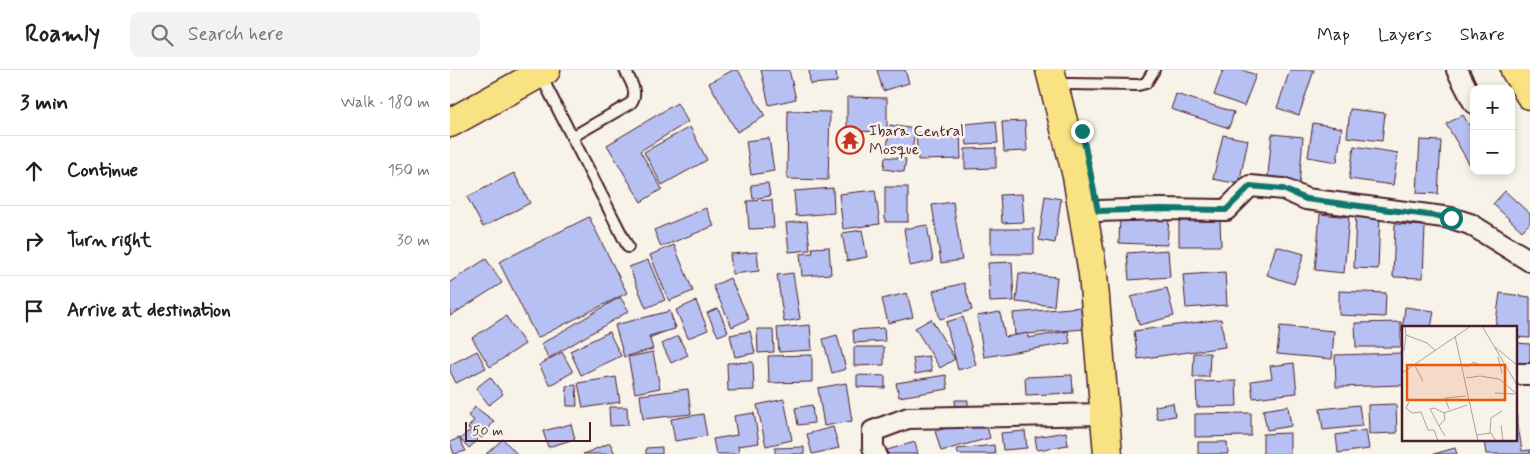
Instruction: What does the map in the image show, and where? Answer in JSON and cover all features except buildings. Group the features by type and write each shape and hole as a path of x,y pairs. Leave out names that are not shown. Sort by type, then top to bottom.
{"main road":[{"path":"1515,70 1530,95"},
{"path":"450,108 535,71"},
{"path":"450,123 535,71"},
{"path":"1061,74 1082,131 1098,211 1106,271 1123,454"},
{"path":"1061,74 1091,266 1108,454"}],"street":[{"path":"1457,70 1470,95"},
{"path":"1098,211 1160,209 1226,210 1250,186 1260,186 1283,189 1306,199 1451,218 1470,224 1530,261"},
{"path":"876,454 873,447 873,432 908,418 1104,414"}],"lane":[{"path":"572,137 631,103 635,98 634,89 625,70"},
{"path":"1061,74 1138,85 1146,83 1154,70"},
{"path":"535,71 572,137 628,246"}],"place":[{"name":"Ibara Central Mosque","path":"850,140"}],"route":[{"path":"1082,131 1098,211 1160,209 1226,210 1250,186 1260,186 1283,189 1306,199 1451,218"}]}
